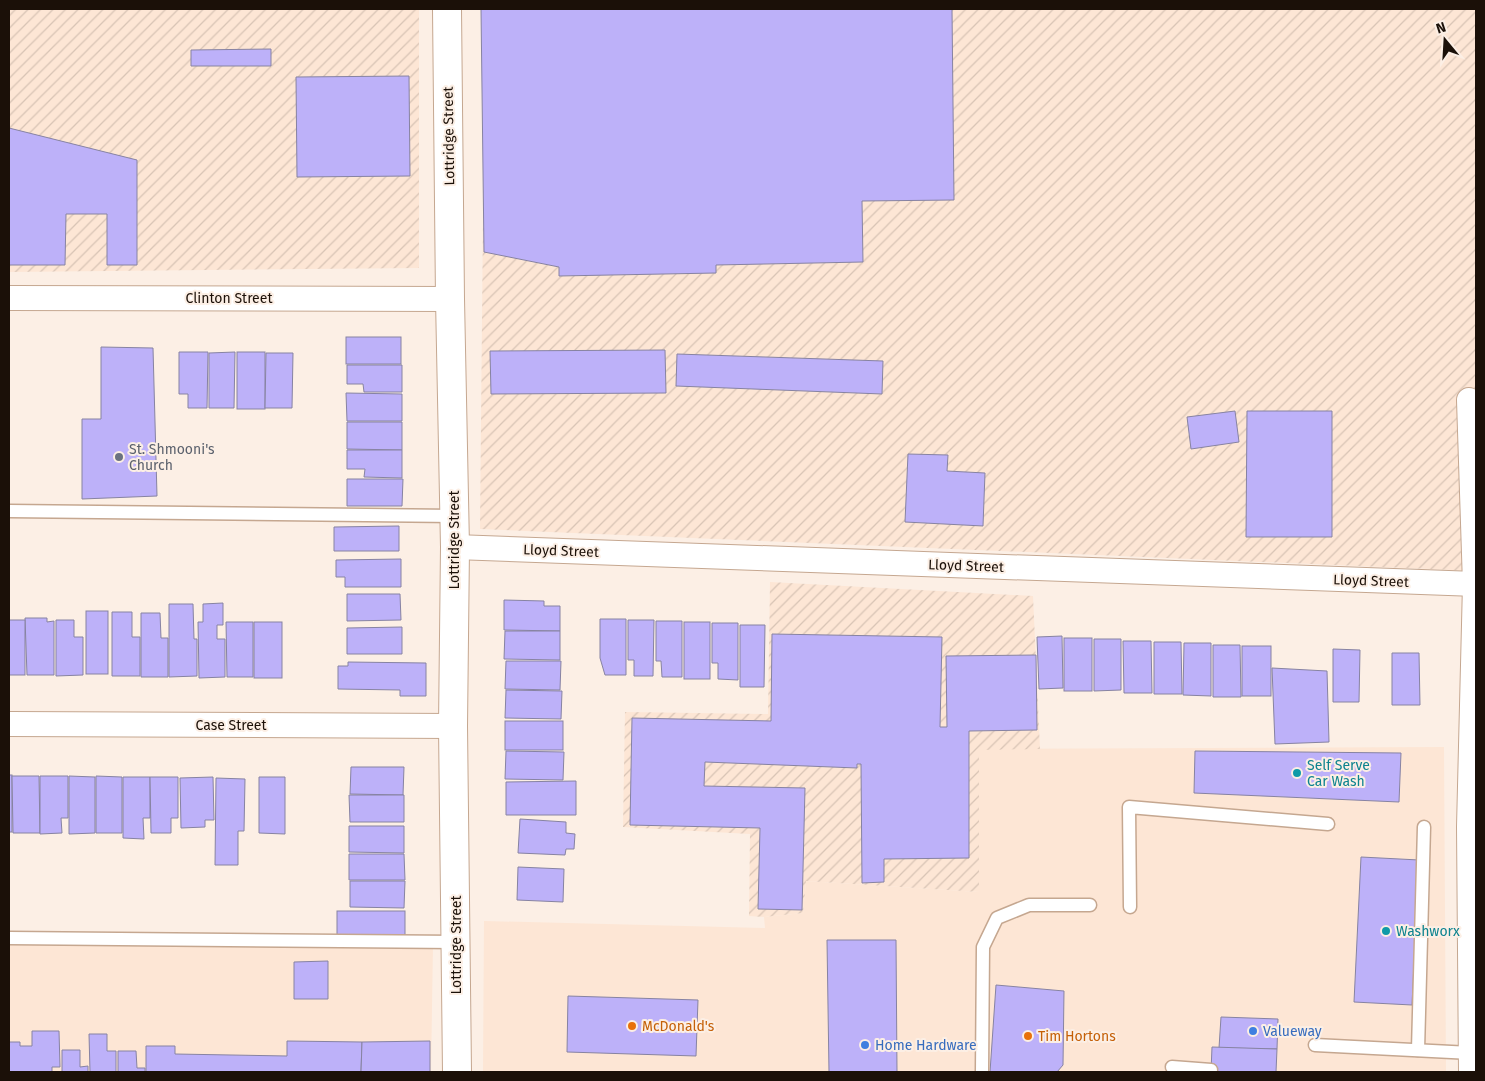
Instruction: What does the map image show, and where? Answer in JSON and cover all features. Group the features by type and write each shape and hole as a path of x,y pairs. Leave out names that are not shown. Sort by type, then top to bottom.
{"street":[{"name":"Lottridge Street","path":"447,9 450,299 456,547 453,726 457,942 457,1072"},
{"name":"Clinton Street","path":"9,298 450,299"},
{"path":"1469,400 1475,584 1469,827 1471,1063"},
{"name":"Lloyd Street","path":"456,547 1475,584"},
{"name":"Case Street","path":"9,724 453,726"}],"lane":[{"path":"9,511 455,516"},
{"path":"1130,907 1129,807 1328,824"},
{"path":"1418,1050 1424,826"},
{"path":"982,1072 983,947 997,918 1029,904 1090,905"},
{"path":"9,938 457,942"},
{"path":"1315,1045 1418,1050 1471,1063"},
{"path":"1172,1067 1211,1070"}],"shaded area":[{"path":"9,9 419,9 419,268 9,272"},
{"path":"485,9 1476,9 1476,571 480,529"},
{"path":"770,582 1033,596 1040,749 979,750 979,892 806,881 803,913 764,917 749,916 750,834 623,827 625,712 768,714"},
{"path":"1444,747 1446,1072 483,1072 484,921 765,928 764,917 803,913 806,881 979,892 979,749"},
{"path":"433,943 431,1072 9,1072 9,944"}],"building":[{"path":"481,9 952,9 954,200 862,201 863,262 716,265 716,273 559,276 559,267 484,252"},
{"path":"271,49 271,66 191,66 191,50"},
{"path":"409,76 410,176 297,177 296,77"},
{"path":"9,128 137,160 137,265 107,265 107,214 66,214 65,265 9,265"},
{"path":"346,337 401,337 401,364 346,364"},
{"name":"St. Shmooni's Church","path":"101,347 153,348 157,496 82,499 82,419 101,419"},
{"path":"665,350 666,393 491,394 490,351"},
{"path":"179,352 208,352 207,408 188,408 188,394 179,394"},
{"path":"235,352 234,408 209,408 209,353"},
{"path":"237,352 265,352 265,409 237,409"},
{"path":"266,353 293,353 292,408 265,408"},
{"path":"677,354 883,361 882,394 676,386"},
{"path":"347,365 402,365 402,392 364,392 363,384 347,384"},
{"path":"346,393 402,394 402,421 347,421"},
{"path":"1235,411 1239,442 1191,449 1187,417"},
{"path":"1247,411 1332,411 1332,537 1246,537"},
{"path":"347,422 402,422 402,450 347,449"},
{"path":"347,450 402,450 402,478 364,477 365,469 347,469"},
{"path":"908,454 948,455 947,471 985,473 983,526 905,522"},
{"path":"347,479 403,479 402,506 347,506"},
{"path":"399,526 399,551 334,551 334,527"},
{"path":"401,559 401,587 345,587 345,577 336,577 336,560"},
{"path":"347,594 400,594 401,620 347,621"},
{"path":"504,600 544,601 544,606 560,606 560,631 504,630"},
{"path":"223,603 223,625 217,625 217,639 225,639 225,677 199,678 198,622 203,622 203,604"},
{"path":"169,604 193,604 194,639 197,639 197,676 169,677"},
{"path":"86,611 108,611 108,674 86,674"},
{"path":"112,612 132,612 132,637 140,637 140,676 112,676"},
{"path":"141,613 160,613 161,638 168,638 168,677 141,677"},
{"path":"25,618 47,618 47,622 54,621 54,675 27,675"},
{"path":"600,619 626,619 626,675 605,675 600,658"},
{"path":"9,620 25,620 25,675 9,675"},
{"path":"56,620 74,620 74,637 83,637 83,675 56,676"},
{"path":"628,620 654,620 653,676 634,676 634,660 628,660"},
{"path":"656,621 682,621 682,677 662,677 661,661 656,661"},
{"path":"226,622 253,622 253,677 227,677"},
{"path":"254,622 282,622 282,678 254,678"},
{"path":"684,622 710,622 710,679 684,679"},
{"path":"712,623 738,623 738,680 718,679 718,663 712,663"},
{"path":"740,625 765,625 764,687 740,687"},
{"path":"402,627 402,654 347,654 347,628"},
{"path":"505,631 560,631 560,660 504,659"},
{"path":"772,634 942,637 940,727 947,727 946,656 1036,655 1037,730 969,731 969,858 884,859 884,882 862,883 861,764 857,764 857,768 705,762 704,786 805,788 802,910 758,909 760,828 630,825 632,718 771,721"},
{"path":"1062,636 1063,688 1039,689 1037,637"},
{"path":"1064,638 1092,638 1092,691 1064,691"},
{"path":"1094,639 1121,639 1121,690 1094,691"},
{"path":"1123,641 1151,641 1152,693 1124,693"},
{"path":"1154,642 1181,642 1182,694 1154,694"},
{"path":"1184,643 1211,643 1211,696 1183,695"},
{"path":"1213,645 1240,645 1241,697 1213,697"},
{"path":"1242,646 1271,646 1271,696 1242,696"},
{"path":"1333,649 1360,650 1359,702 1333,702"},
{"path":"1392,653 1419,653 1420,705 1392,705"},
{"path":"506,661 561,661 560,690 505,689"},
{"path":"348,662 426,663 426,696 400,696 400,690 338,689 338,666 348,666"},
{"path":"1272,668 1327,671 1329,742 1275,744"},
{"path":"506,690 562,691 561,719 505,718"},
{"path":"505,721 563,721 563,750 505,750"},
{"path":"506,751 564,752 563,780 505,779"},
{"name":"Self Serve Car Wash","path":"1195,751 1401,753 1399,802 1194,793"},
{"path":"351,767 404,767 403,795 350,794"},
{"path":"9,775 12,775 12,832 9,832"},
{"path":"12,776 39,776 40,833 13,833"},
{"path":"40,776 68,776 68,818 61,818 62,833 40,834"},
{"path":"69,776 95,777 95,833 69,834"},
{"path":"96,776 122,777 122,833 96,833"},
{"path":"123,777 150,777 150,818 143,818 144,839 123,838"},
{"path":"150,777 178,777 178,818 171,818 171,833 151,833"},
{"path":"213,777 214,820 205,820 205,827 181,828 180,778"},
{"path":"259,777 285,777 285,834 259,833"},
{"path":"216,778 245,779 244,831 238,831 238,865 215,865"},
{"path":"576,781 576,815 506,815 506,782"},
{"path":"349,795 404,795 404,822 350,822"},
{"path":"520,819 566,822 566,833 575,834 574,849 566,849 565,855 518,853"},
{"path":"349,826 404,826 404,853 349,852"},
{"path":"349,854 404,854 405,880 349,880"},
{"name":"Washworx","path":"1361,857 1419,860 1412,1005 1354,1002"},
{"path":"518,867 564,869 563,902 517,900"},
{"path":"350,881 405,881 404,908 350,907"},
{"path":"337,911 405,911 405,937 337,937"},
{"path":"827,940 896,940 897,1072 829,1072"},
{"path":"328,961 328,999 294,999 294,962"},
{"name":"Tim Hortons","path":"996,985 1064,991 1063,1065 1057,1072 990,1072"},
{"name":"McDonald's","path":"568,996 698,1000 696,1056 567,1052"},
{"path":"1221,1017 1278,1019 1277,1049 1219,1048"},
{"path":"32,1031 59,1031 60,1067 52,1067 52,1072 9,1072 9,1042 20,1042 20,1046 32,1046"},
{"path":"89,1034 107,1034 107,1051 116,1051 116,1072 90,1072"},
{"path":"287,1041 362,1042 361,1072 146,1072 146,1046 175,1046 175,1054 287,1056"},
{"path":"430,1041 430,1072 361,1072 362,1042"},
{"path":"1212,1047 1277,1049 1276,1072 1211,1072"},
{"path":"62,1050 80,1050 80,1067 88,1066 88,1072 62,1072"},
{"path":"118,1051 136,1051 137,1068 145,1068 145,1072 118,1072"}],"place":[{"name":"St. Shmooni's Church","path":"119,457"},
{"name":"Self Serve Car Wash","path":"1297,773"},
{"name":"Washworx","path":"1386,931"},
{"name":"McDonald's","path":"632,1026"},
{"name":"Valueway","path":"1253,1031"},
{"name":"Tim Hortons","path":"1028,1036"},
{"name":"Home Hardware","path":"865,1045"}]}
